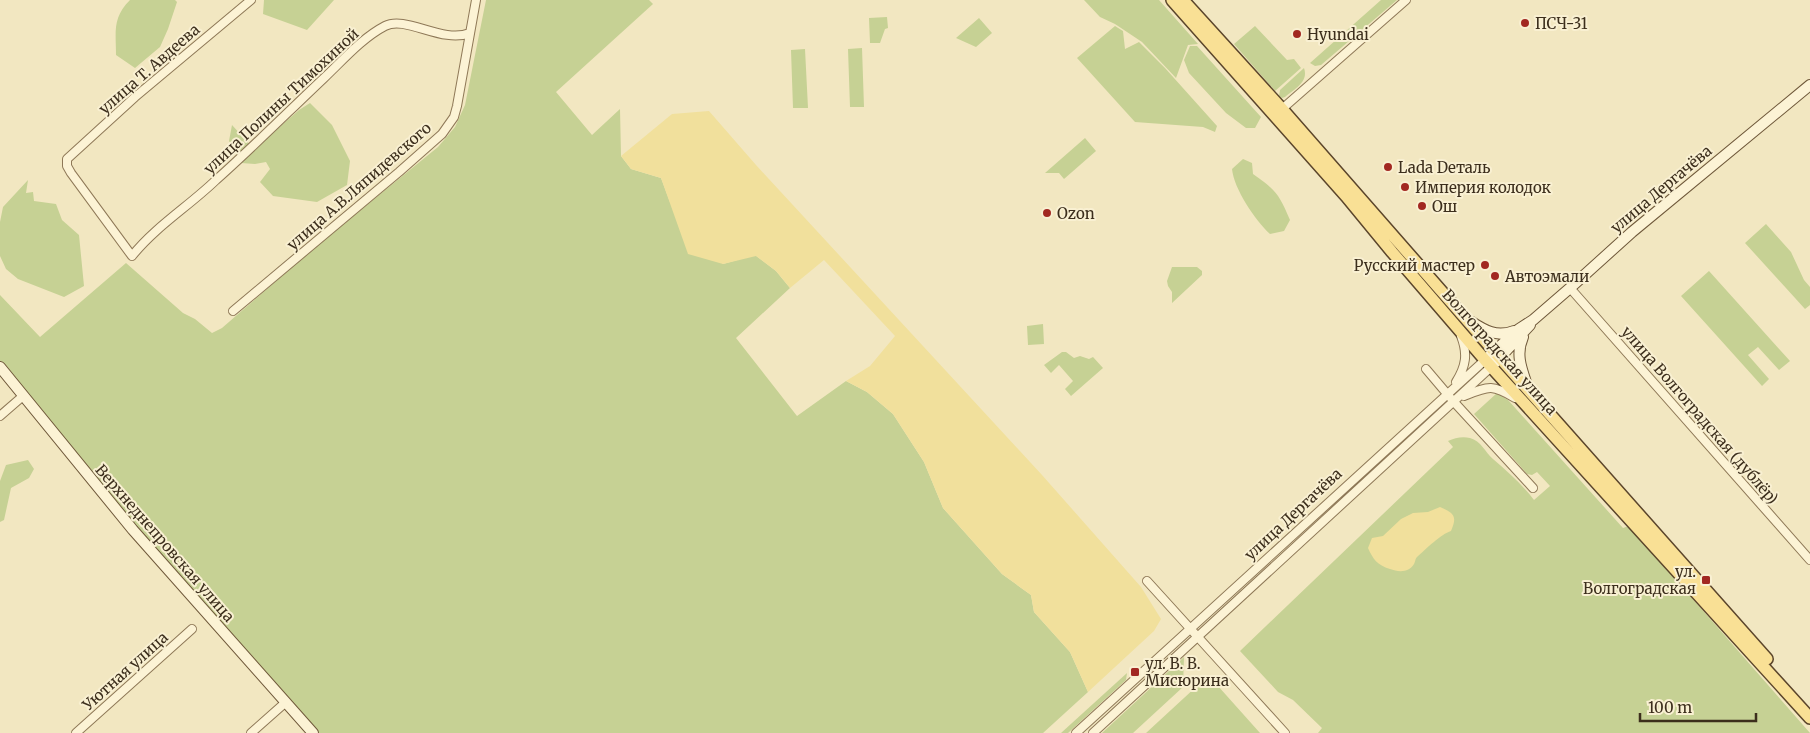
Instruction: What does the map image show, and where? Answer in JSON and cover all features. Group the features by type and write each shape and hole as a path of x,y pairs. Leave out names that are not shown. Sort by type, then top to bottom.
{"main road":[{"name":"Волгоградская улица","path":"1172,0 1193,17 1282,108 1497,355 1810,707"},
{"name":"Волгоградская улица","path":"1184,0 1193,17 1488,364 1810,718"}],"street":[{"name":"улица Т. Авдеева","path":"132,256 71,173 67,166 67,159 135,97 250,0"},
{"name":"улица А.В.Ляпидевского","path":"233,311 442,134 454,117 457,106 476,0"},
{"path":"1282,108 1406,0"},
{"name":"улица Полины Тимохиной","path":"132,256 142,244 216,181 357,46 385,26 394,23 449,36 460,36 470,33"},
{"name":"улица Дергачёва","path":"1093,733 1457,400 1488,364 1533,320 1632,232 1810,85"},
{"name":"улица Волгоградская (дублёр)","path":"1570,288 1810,560"},
{"path":"1465,318 1495,334 1522,331 1519,357 1528,388"},
{"path":"1449,392 1464,370 1465,362 1464,344 1454,323"},
{"name":"улица Дергачёва","path":"1076,733 1449,392 1488,364"},
{"name":"Верхнеднепровская улица","path":"0,367 158,560 313,733"},
{"path":"1426,369 1457,400 1533,488"},
{"path":"1457,400 1479,389 1493,387 1502,390 1526,405"},
{"path":"0,416 23,396"},
{"path":"1147,580 1285,733"},
{"name":"Уютная улица","path":"76,733 192,629"},
{"path":"251,733 286,702"}],"green space":[{"path":"130,0 175,0 177,2 160,47 135,68 116,55 116,26 120,13"},
{"path":"264,0 334,0 307,30 263,14"},
{"path":"486,0 649,0 653,4 556,92 592,135 620,109 621,156 631,169 661,178 670,202 723,264 755,255 776,271 790,288 736,338 797,416 846,381 867,392 893,414 924,462 943,508 1002,574 1031,595 1034,612 1070,652 1088,692 1043,733 316,733 90,475 0,362 0,295 40,337 126,263 183,313 195,319 212,333 222,328 314,248 438,147 455,127 465,105"},
{"path":"1084,0 1159,0 1198,44 1188,45 1176,78 1142,42 1115,24 1100,17"},
{"path":"1381,0 1397,0 1321,65 1315,66 1310,63"},
{"path":"887,17 888,28 885,29 880,43 870,43 869,18"},
{"path":"979,18 992,33 976,47 956,38"},
{"path":"1115,26 1123,31 1125,49 1139,42 1217,126 1215,132 1203,127 1135,122 1077,58"},
{"path":"1255,26 1287,60 1294,59 1301,68 1275,91 1234,44"},
{"path":"1190,46 1197,46 1261,117 1255,128 1246,128 1226,113 1189,73 1184,60"},
{"path":"862,48 864,107 850,107 848,49"},
{"path":"805,49 808,108 793,108 791,50"},
{"path":"1304,68 1305,73 1300,85 1285,97 1279,96 1280,90"},
{"path":"310,103 332,125 350,161 347,185 317,202 273,196 260,182 270,169 266,162 255,164 241,163 229,141 232,125 254,149 299,110"},
{"path":"1085,138 1096,151 1064,179 1059,173 1045,173"},
{"path":"1243,159 1252,163 1253,174 1267,184 1280,198 1290,220 1284,231 1270,234 1252,213 1241,195 1232,169"},
{"path":"28,180 26,193 33,192 34,201 56,204 62,220 79,235 84,286 64,297 18,279 6,269 0,256 0,222 3,207"},
{"path":"1766,224 1791,252 1804,280 1810,287 1810,305 1805,309 1745,243"},
{"path":"1172,267 1197,267 1202,271 1202,275 1172,303 1172,292 1167,281"},
{"path":"1709,271 1790,361 1779,370 1758,347 1748,355 1769,379 1762,386 1681,296"},
{"path":"1043,324 1044,344 1028,345 1027,326"},
{"path":"1062,352 1066,352 1074,358 1080,356 1089,359 1093,357 1103,368 1071,396 1065,389 1073,381 1059,365 1051,373 1044,365"},
{"path":"1497,393 1508,400 1623,528 1629,526 1810,733 1318,733 1322,728 1293,700 1278,692 1240,651 1453,447 1448,441 1464,437 1474,439 1520,483 1534,500 1550,486 1537,472 1532,475 1527,474 1474,414"},
{"path":"28,460 34,469 29,478 11,488 4,520 0,522 0,481 6,465"},
{"path":"1184,657 1183,687 1133,733 1102,733"},
{"path":"1127,673 1126,680 1068,733 1061,733"},
{"path":"1197,686 1218,686 1260,733 1146,733"}],"sand":[{"path":"709,111 756,165 1042,475 1141,587 1161,619 1154,631 1088,692 1070,652 1034,612 1031,595 1002,574 943,508 924,462 893,414 867,392 846,381 870,366 895,336 824,260 790,288 776,271 756,256 723,264 688,254 661,178 631,169 621,156 672,114"},
{"path":"1440,507 1453,515 1454,521 1451,531 1438,538 1416,558 1412,567 1403,571 1393,570 1382,566 1374,558 1368,548 1372,538 1383,536 1401,519 1413,513 1428,512"}],"place":[{"name":"ПСЧ-31","path":"1525,23"},
{"name":"Hyundai","path":"1297,34"},
{"name":"Lada Dеталь","path":"1388,167"},
{"name":"Империя колодок","path":"1405,187"},
{"name":"Ош","path":"1422,206"},
{"name":"Ozon","path":"1047,213"},
{"name":"Русский мастер","path":"1485,265"},
{"name":"Автоэмали","path":"1495,276"},
{"name":"ул. Волгоградская","path":"1706,580"},
{"name":"ул. В. В. Мисюрина","path":"1135,672"}]}
